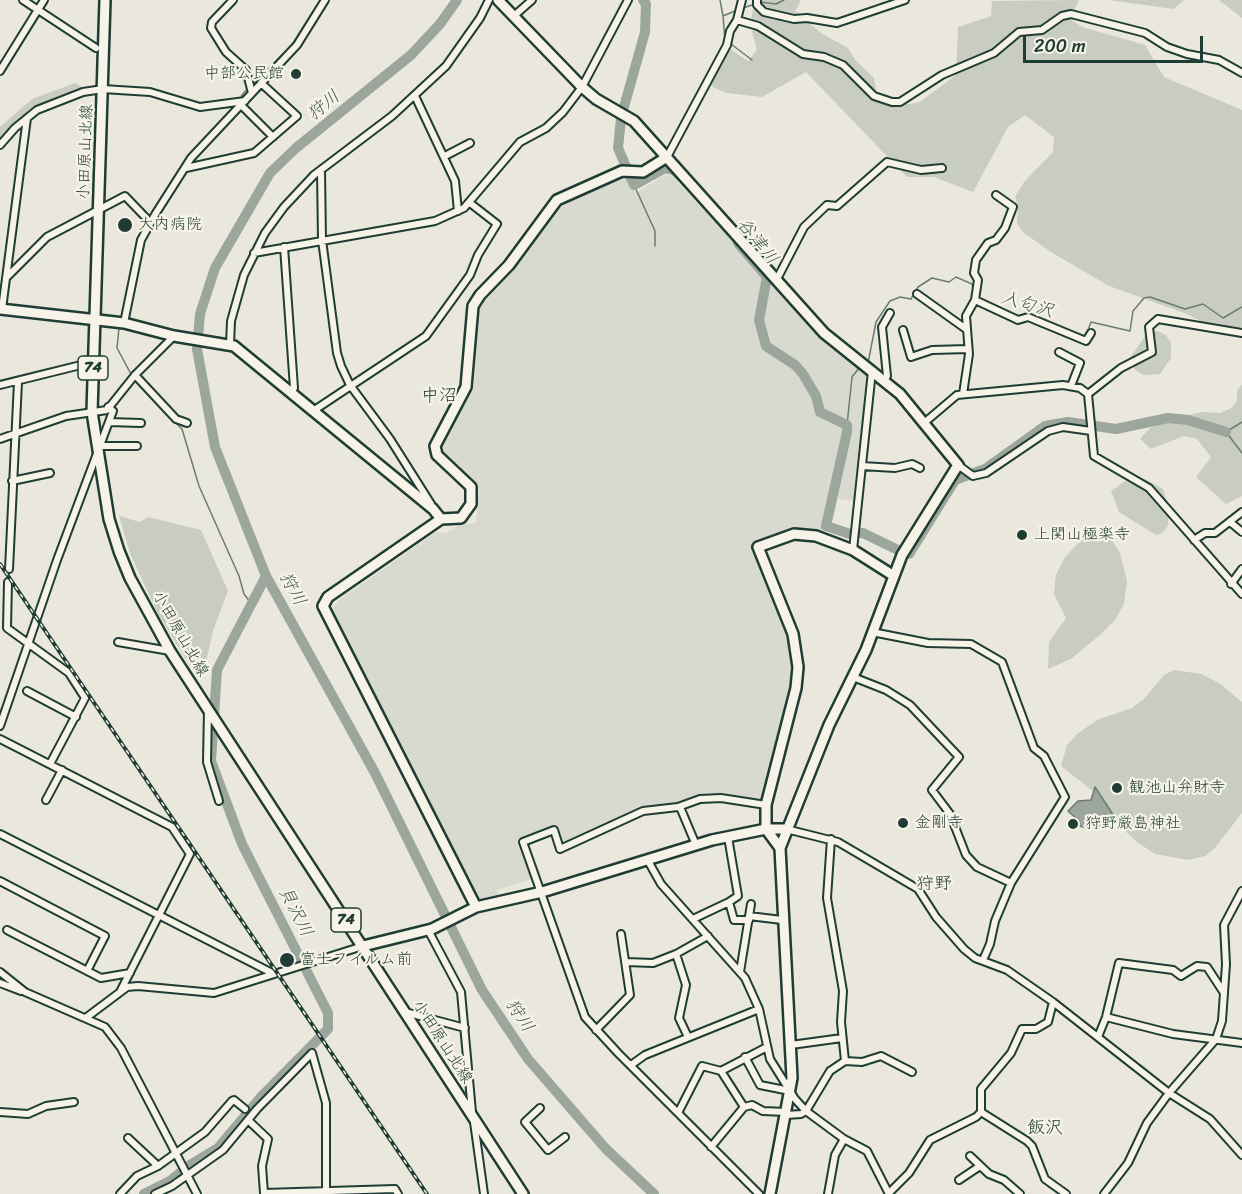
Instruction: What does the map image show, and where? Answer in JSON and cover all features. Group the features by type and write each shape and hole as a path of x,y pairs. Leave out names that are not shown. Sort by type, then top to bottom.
{"street":[{"path":"23,0 96,48"},
{"path":"0,71 44,0"},
{"name":"小田原山北線","path":"105,0 92,412 109,519 119,551 130,578 170,651 523,1194"},
{"path":"233,0 212,22 211,28 225,52 246,70 252,93"},
{"path":"124,323 141,240 150,222 191,158 297,45 325,0"},
{"path":"230,345 233,310 254,254 284,207 321,170 415,96 455,56 489,0"},
{"path":"498,0 515,15 582,87 596,99 634,121 824,333 885,380 958,465 973,476 986,473 1048,431 1063,427 1091,431"},
{"path":"515,15 532,0"},
{"path":"254,254 435,221 470,203 520,142 554,122 582,87 628,0"},
{"path":"474,908 322,609 328,597 441,519 461,518 471,504 473,493 471,487 437,455 435,446 466,387 475,301 509,265 557,200 622,171 643,172 667,157 727,45 742,0"},
{"path":"757,0 757,5 764,12 794,20 813,18 837,23 905,0"},
{"path":"737,20 758,26 803,54 824,57 843,65 874,96 892,102 900,102 942,75 994,52 1019,32 1042,30 1062,15 1071,14 1145,33 1167,47 1187,54 1219,60 1242,73"},
{"path":"186,168 254,153 297,116 261,83"},
{"path":"0,145 27,118 55,101 82,92 103,89 157,93 200,106 243,103"},
{"path":"415,96 455,181 458,211"},
{"path":"243,103 273,137"},
{"path":"27,118 1,309 124,323 174,336 230,345 433,509"},
{"path":"445,156 470,143"},
{"path":"777,279 804,227 827,205 837,206 887,162 921,170 942,168"},
{"path":"321,170 322,240 337,352 350,385 390,439 441,519"},
{"path":"963,394 968,349 966,316 975,300 978,280 974,273 976,260 988,243 996,240 1005,228 1013,207 996,195"},
{"path":"6,278 47,237 125,196 150,222"},
{"path":"313,411 426,336 470,275 478,255 496,224 470,203"},
{"path":"284,247 294,388 291,393"},
{"path":"917,294 966,329"},
{"path":"975,300 1018,320 1028,316 1086,341 1091,333"},
{"path":"885,380 887,376 882,327 890,313"},
{"path":"1088,394 1121,369 1152,352 1149,327 1158,319 1242,333"},
{"path":"903,330 911,357 932,350 968,349"},
{"path":"0,439 66,416 108,407 135,375 174,336"},
{"path":"1059,352 1080,363 1071,386"},
{"path":"0,384 93,362"},
{"path":"853,550 872,370"},
{"path":"135,375 176,419 187,423"},
{"path":"9,569 13,435 18,381"},
{"path":"924,423 957,395 1071,386 1088,394"},
{"path":"1088,394 1094,456 1149,488 1242,594"},
{"path":"0,726 61,549 113,411 108,407"},
{"path":"109,422 141,423"},
{"path":"99,451 137,446"},
{"path":"862,466 895,468 912,464 920,468"},
{"path":"770,1194 790,1091 790,1045 780,848 829,726 853,677 909,540 958,465"},
{"path":"12,482 50,473"},
{"path":"1194,540 1205,533 1215,533 1242,512"},
{"path":"1230,522 1242,532"},
{"path":"780,848 766,830 766,805 796,688 798,667 793,634 758,547 794,534 816,536 853,550 894,576"},
{"path":"1232,584 1242,569"},
{"path":"8,582 7,628 69,673 85,698 50,764"},
{"path":"872,632 928,644 971,644 1002,662 1034,748 1044,756 1065,797 1011,883 994,921 983,960"},
{"path":"118,642 170,651"},
{"path":"853,677 886,690 910,705 959,757 932,790 950,814 966,855 977,867 1011,883"},
{"path":"27,691 76,717"},
{"path":"208,710 207,762 219,801"},
{"path":"0,739 172,827 190,854 122,990"},
{"path":"46,800 62,770"},
{"path":"759,1194 585,1017 523,842 554,830 560,849 643,811 680,807 700,799 721,798 766,805"},
{"path":"680,807 696,845"},
{"path":"87,1017 122,990 138,986 214,993 363,946 430,929 474,908 542,892 696,845 766,830 786,830 831,839 918,889 952,936 975,958 1007,970 1053,1002 1169,1093 1210,1119 1242,1155"},
{"path":"0,834 274,974"},
{"path":"693,919 738,896 728,837"},
{"path":"831,839 826,898 843,991 842,1038 845,1062"},
{"path":"647,859 661,884 740,972 759,1009 770,1059 790,1091 806,1111 844,1139 867,1151 889,1194 909,1173 930,1140 976,1117 981,1112 981,1089 1011,1053 1022,1029 1036,1029 1048,1022 1053,1002"},
{"path":"0,881 105,936 87,971"},
{"path":"1104,1194 1128,1163 1147,1123 1169,1093 1216,1039 1222,1021 1224,993 1224,925 1242,891"},
{"path":"729,902 734,920 749,918 782,920"},
{"path":"740,972 751,904"},
{"path":"430,929 461,992 484,1194"},
{"path":"8,930 101,978 130,973"},
{"path":"596,1030 630,995 621,934"},
{"path":"626,963 653,963 708,936"},
{"path":"675,954 686,985 680,1018 688,1037"},
{"path":"1098,1037 1106,1017 1119,963 1173,970 1181,976 1197,966 1208,967 1224,993"},
{"path":"0,972 25,992"},
{"path":"0,982 87,1017 105,1027 121,1048 197,1194"},
{"path":"631,1065 645,1054 759,1009"},
{"path":"405,1012 465,1028"},
{"path":"1106,1017 1173,1034 1242,1042"},
{"path":"790,1045 842,1038"},
{"path":"721,1071 767,1047"},
{"path":"156,1194 218,1155 312,1053 326,1104 326,1192"},
{"path":"711,1147 744,1107 752,1106 763,1111 786,1114 801,1114 806,1111 830,1071 845,1062 862,1062 881,1056 912,1072"},
{"path":"745,1057 760,1085 790,1091"},
{"path":"678,1113 702,1066 721,1071 744,1107"},
{"path":"120,1194 137,1176 158,1166 205,1132 232,1101 234,1100 244,1109"},
{"path":"0,1112 28,1114 46,1106 74,1102"},
{"path":"540,1108 525,1122 548,1150 565,1137"},
{"path":"981,1112 1027,1141 1032,1146 1045,1179 1066,1194"},
{"path":"248,1120 268,1139 262,1166 264,1193 395,1189 398,1194"},
{"path":"128,1138 158,1166"},
{"path":"828,1194 835,1155 844,1139"},
{"path":"970,1156 989,1174 1004,1180 1020,1194"},
{"path":"959,1180 980,1166"}],"shaded area":[{"path":"755,0 801,0 795,11 821,33 848,48 856,61 874,78 878,102 910,104 920,102 956,75 958,27 991,16 992,1 1079,0 1070,19 1082,27 1145,45 1164,77 1242,110 1242,335 1219,331 1187,314 1109,286 1051,252 1024,233 1017,224 1018,207 1015,197 1024,182 1053,152 1054,137 1025,115 1008,127 973,192 934,177 907,177 806,72 762,97 727,93 713,87 709,83 730,49 748,61 757,50 750,24"},
{"path":"1108,0 1184,0 1174,9"},
{"path":"1219,0 1242,0 1242,18"},
{"path":"75,83 82,87 40,104 16,121 0,138 0,127 32,99"},
{"path":"624,175 636,193 665,175 672,176 822,337 868,374 855,501 830,498 822,535 815,533 758,544 792,639 795,677 769,771 764,801 718,796 695,797 680,804 641,808 564,845 555,826 518,840 532,879 497,890 499,899 496,897 483,901 476,898 331,615 331,610 339,600 436,532 446,533 460,524 476,523 479,488 446,459 441,448 474,385 479,309 488,296 517,266 557,209"},
{"path":"1157,331 1166,335 1171,343 1171,358 1160,374 1144,375 1135,370 1130,358 1148,332"},
{"path":"1242,384 1242,496 1226,504 1196,477 1211,457 1197,439 1184,436 1151,449 1140,439 1150,428 1166,420 1203,412 1220,413 1230,409 1237,401 1237,391"},
{"path":"1128,479 1145,479 1163,489 1169,510 1168,526 1162,533 1156,535 1119,512 1111,491"},
{"path":"119,516 140,522 148,517 201,530 228,591 213,631 202,680 189,664 158,614 130,553"},
{"path":"1094,527 1100,527 1111,538 1120,553 1127,581 1124,604 1115,620 1100,635 1071,659 1048,669 1049,642 1066,618 1054,594 1056,575 1065,557"},
{"path":"1174,670 1201,674 1219,683 1242,702 1242,813 1214,849 1205,856 1189,860 1155,854 1137,842 1107,814 1094,792 1061,766 1067,745 1077,734 1097,720 1132,708 1144,699 1164,675"},
{"path":"1095,787 1112,813 1114,822 1090,829 1080,826 1077,819 1068,811 1078,801 1091,800"}],"waterway":[{"path":"252,85 292,45 320,0"},
{"name":"狩川","path":"457,0 440,24 411,55 296,148 270,173 215,268 200,314 197,349 215,447 266,576 375,773 482,990 528,1059 606,1149 654,1194"},
{"name":"谷津川","path":"624,107 645,32 646,4 643,0"},
{"path":"720,0 723,16 735,11"},
{"path":"760,2 776,4 784,0"},
{"path":"743,8 755,4"},
{"path":"723,16 725,40"},
{"path":"731,44 752,60"},
{"path":"238,100 248,88"},
{"path":"191,154 236,104"},
{"name":"谷津川","path":"621,119 618,148 634,185 665,168 674,170 681,177"},
{"path":"150,217 173,180"},
{"path":"634,185 655,231 655,246"},
{"path":"142,233 146,223"},
{"name":"谷津川","path":"738,243 767,277 759,320 766,346 795,365 803,374 816,396 820,412 847,425 826,526 850,534 863,533 900,551"},
{"path":"121,320 132,269"},
{"name":"入匂沢","path":"868,363 876,322 890,301 900,297 911,299 918,287 932,278 949,282 956,277 972,284 974,292"},
{"name":"入匂沢","path":"1027,314 1083,336 1086,335 1091,322 1130,331 1133,311 1144,298 1150,297 1185,309 1203,304 1223,318 1242,307"},
{"path":"119,328 117,348 132,376"},
{"name":"入匂沢","path":"847,425 852,377 859,368"},
{"path":"157,403 171,418"},
{"name":"谷津川","path":"909,554 955,480 985,469 1045,426 1068,422 1116,429 1168,418 1188,420 1226,432"},
{"path":"174,421 182,429 199,486 239,576 244,594 251,603"},
{"name":"谷津川","path":"1242,422 1226,432 1242,453"},
{"name":"貝沢川","path":"144,1194 170,1181 190,1165 218,1148 261,1097 328,1029 328,1013 242,844 211,761 217,670 266,576"}],"railway":[{"path":"0,564 427,1194"}],"place":[{"name":"中部公民館","path":"296,74"},
{"name":"大内病院","path":"125,225"},
{"name":"上関山極楽寺","path":"1022,535"},
{"name":"観池山弁財寺","path":"1117,788"},
{"name":"金剛寺","path":"903,823"},
{"name":"狩野厳島神社","path":"1073,824"},
{"name":"富士フイルム前","path":"287,960"}],"district":[{"name":"中沼","path":"439,396"},
{"name":"狩野","path":"934,884"},
{"name":"飯沢","path":"1045,1128"}]}
